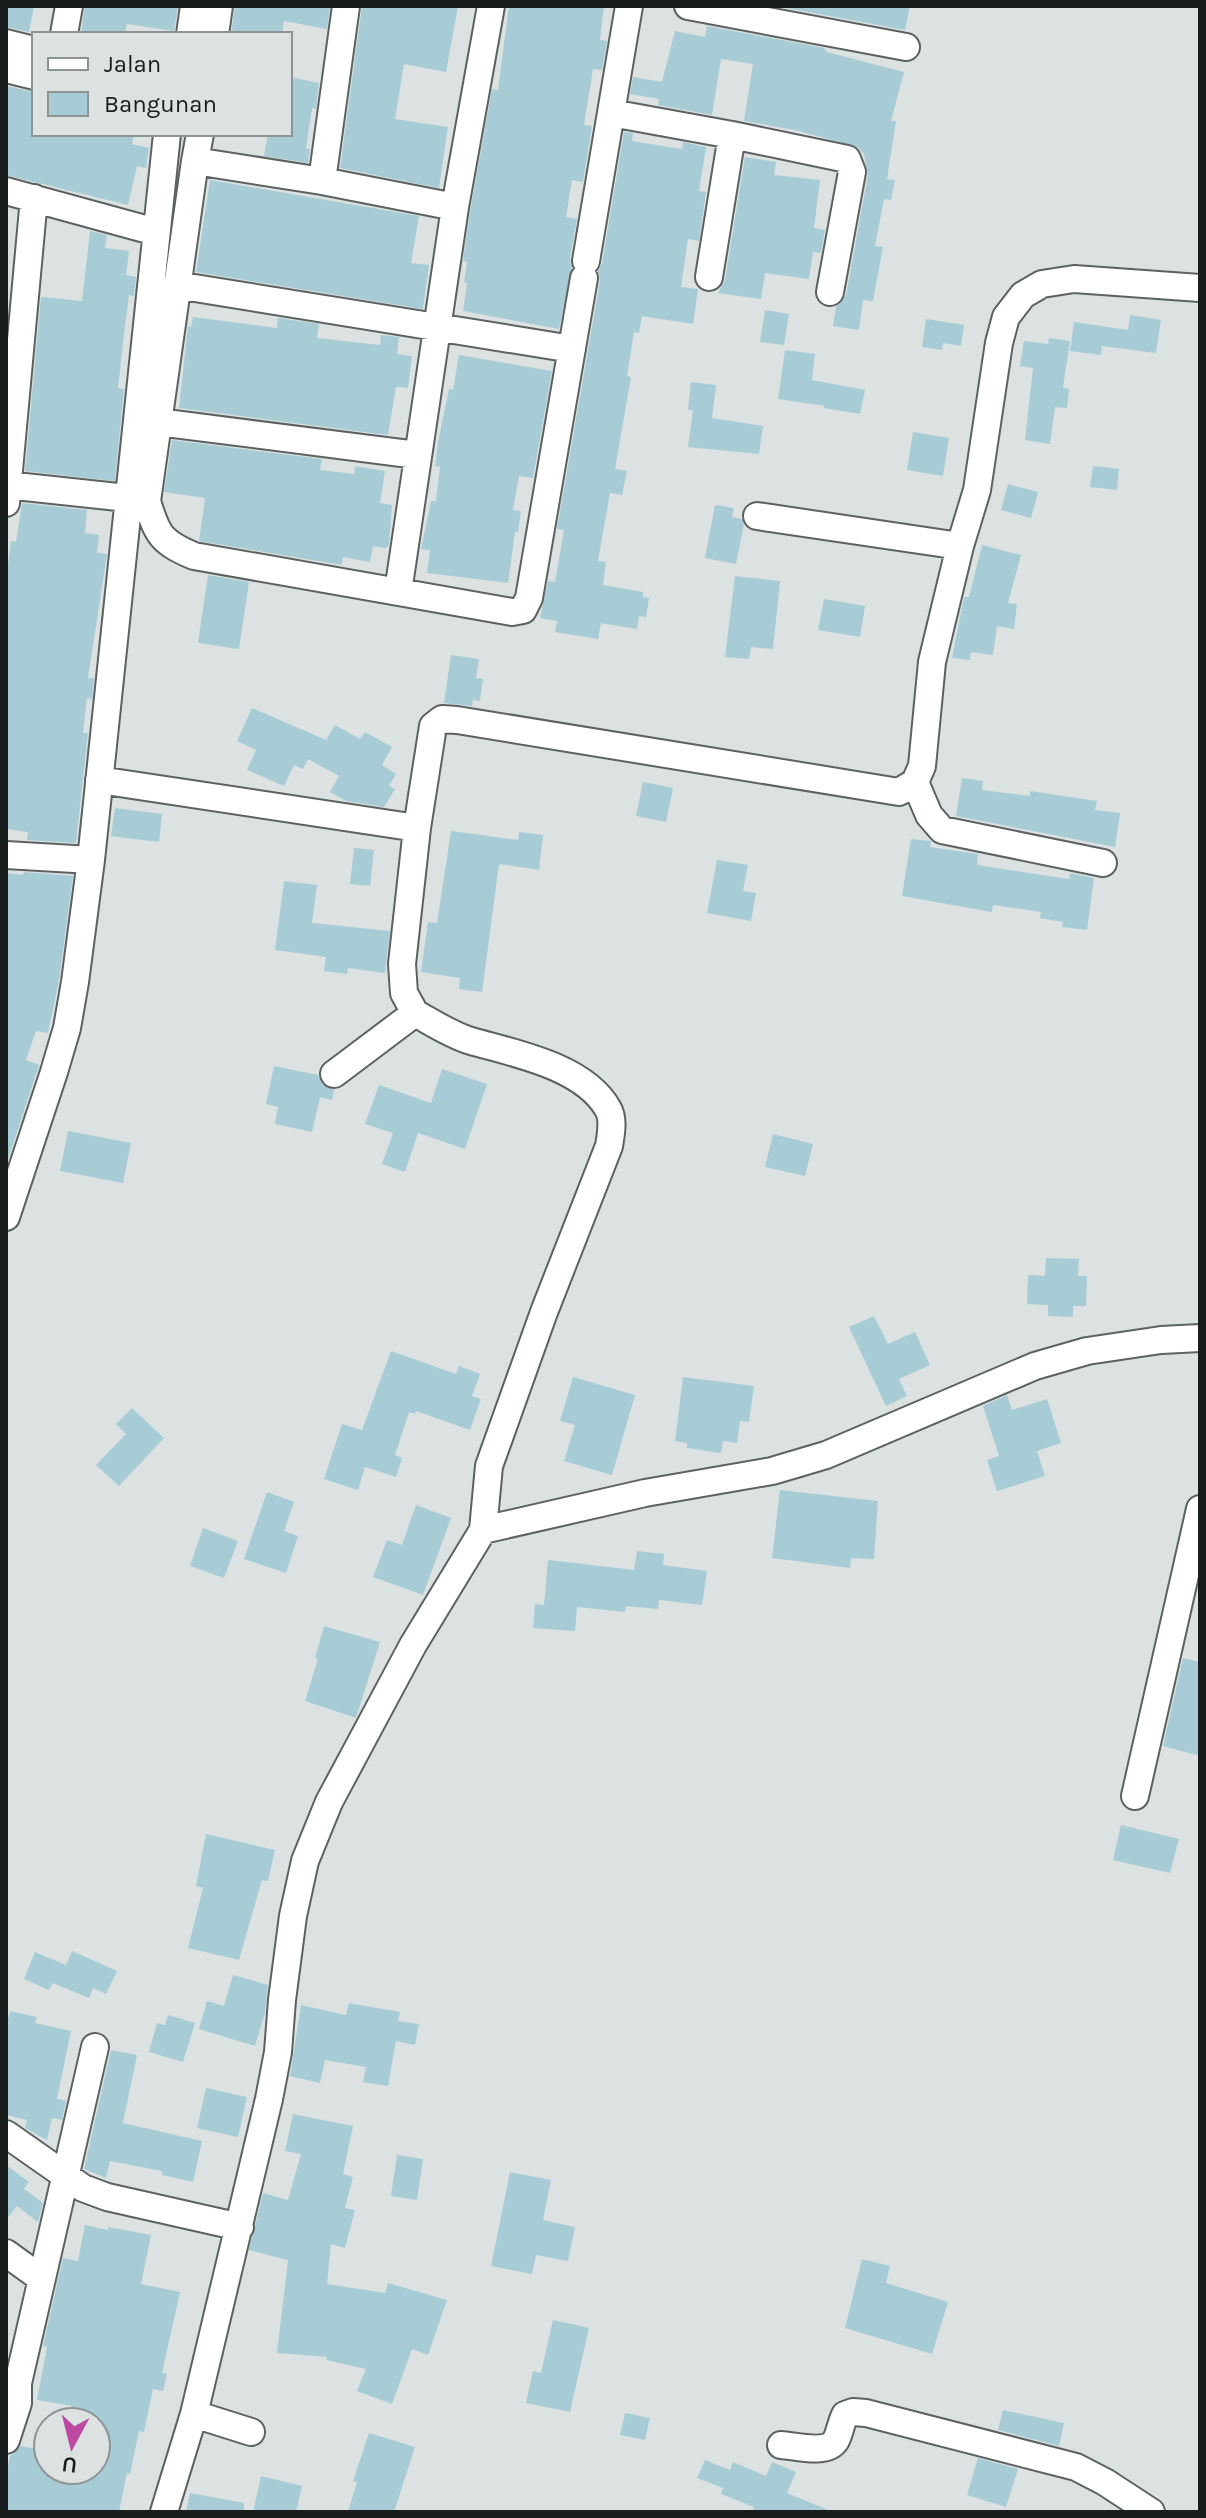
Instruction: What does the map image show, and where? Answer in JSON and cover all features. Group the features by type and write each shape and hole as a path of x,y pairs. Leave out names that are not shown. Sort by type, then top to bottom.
{"street":[{"path":"64,32 69,6"},
{"path":"190,32 194,6"},
{"path":"215,32 219,6"},
{"path":"322,181 346,6"},
{"path":"398,592 455,207 491,6"},
{"path":"200,136 147,501 155,531 170,546 194,556 519,613 526,608 629,6"},
{"path":"688,6 906,47"},
{"path":"6,43 32,50"},
{"path":"6,69 32,76"},
{"path":"611,113 847,159 852,172 830,292"},
{"path":"709,277 732,135"},
{"path":"6,1217 67,1028 91,860 167,136"},
{"path":"195,161 322,181 455,207"},
{"path":"6,191 156,232"},
{"path":"34,198 7,491 127,498"},
{"path":"164,2512 194,2414 240,2227 278,2052 293,1916 305,1861 329,1802 413,1645 483,1530 489,1466 544,1312 609,1146 612,1126 609,1110 595,1093 535,1058 442,1029 415,1013 404,993 402,964 417,828 433,726 442,719 899,792 915,782 922,766 932,662 977,490 999,343 1006,317 1023,295 1042,284 1074,279 1200,288"},
{"path":"176,285 572,349"},
{"path":"158,422 417,455"},
{"path":"757,516 960,546"},
{"path":"99,780 417,828"},
{"path":"915,782 929,815 942,830 1103,863"},
{"path":"6,855 91,860"},
{"path":"334,1074 415,1013"},
{"path":"483,1530 645,1493 772,1471 826,1455 1035,1366 1087,1351 1161,1340 1200,1338"},
{"path":"1135,1796 1200,1509"},
{"path":"6,2440 18,2403 12,2376 42,2279 95,2047"},
{"path":"6,2134 83,2188 107,2197 240,2227"},
{"path":"6,2253 42,2279"},
{"path":"781,2445 822,2449 831,2446 837,2439 845,2415 866,2413 1076,2467 1151,2512"},
{"path":"194,2414 251,2432"}],"building":[{"path":"6,6 34,6 29,32 6,27"},
{"path":"85,6 178,6 174,31 127,24 125,32 81,32"},
{"path":"235,6 330,6 327,29 284,21 282,32 231,32"},
{"path":"362,6 458,6 446,72 404,64 395,119 448,127 439,188 340,168"},
{"path":"509,6 604,6 600,40 607,41 602,70 593,69 584,125 592,126 583,182 572,180 566,217 577,219 570,258 572,268 559,329 463,311 467,262 463,261 469,218 492,89 498,90"},
{"path":"775,6 910,6 905,30"},
{"path":"707,26 824,48 827,52 904,72 891,121 896,121 887,179 895,180 891,200 884,199 875,246 883,247 873,301 863,300 859,330 833,326 836,307 846,295 868,175 864,154 858,147 795,130 744,121 753,64 721,59 712,115 658,105 659,99 630,94 633,77 662,82 675,31 705,37"},
{"path":"292,77 319,83 306,148 310,149 308,163 264,156 268,136 292,136"},
{"path":"6,86 32,92 32,136 134,136 132,144 149,148 146,168 137,166 128,205 6,175"},
{"path":"624,132 633,133 632,141 682,149 683,142 706,147 699,191 706,192 699,241 688,239 681,287 698,289 693,324 642,316 639,333 634,332 627,376 631,377 615,469 627,471 622,495 610,493 598,561 606,562 603,585 643,592 643,597 649,598 646,617 639,616 637,629 601,623 598,639 555,632 557,621 540,618 548,581 555,582 564,530 557,529 600,281 598,271 602,264"},
{"path":"745,157 776,162 774,175 820,180 814,228 825,230 821,253 813,252 809,279 765,273 761,299 718,293 725,280"},
{"path":"210,180 419,216 411,263 429,265 423,309 196,272"},
{"path":"90,231 107,235 105,248 129,251 126,275 136,277 134,296 129,295 118,388 124,389 115,481 25,471 41,297 82,301"},
{"path":"765,310 789,314 784,345 760,342"},
{"path":"1130,315 1161,320 1156,353 1102,346 1101,355 1070,351 1074,322 1128,330"},
{"path":"193,317 277,328 278,318 319,324 317,338 380,345 381,335 399,337 397,354 412,356 408,388 396,387 388,435 179,408 188,326 191,327"},
{"path":"926,319 964,325 961,346 943,343 942,350 922,347"},
{"path":"1049,338 1070,341 1063,388 1069,389 1067,408 1055,407 1050,444 1025,440 1033,368 1020,366 1024,341 1048,344"},
{"path":"785,350 815,354 812,380 865,390 860,414 778,399"},
{"path":"459,355 552,371 533,478 519,476 513,510 521,511 508,583 427,573 430,550 421,549 431,501 436,501 440,467 435,466 438,442"},
{"path":"691,382 716,385 712,418 763,426 759,454 688,447 693,410 688,410"},
{"path":"913,432 949,438 943,476 907,470"},
{"path":"172,440 322,459 320,470 354,474 355,466 385,471 380,503 392,505 389,545 386,548 373,546 370,562 343,557 342,565 199,541 205,498 164,492"},
{"path":"1093,466 1119,469 1117,490 1090,487"},
{"path":"1008,484 1038,492 1031,518 1001,510"},
{"path":"22,503 87,510 85,533 99,535 97,553 107,554 88,678 94,678 92,699 87,698 83,733 88,733 76,843 27,840 28,832 6,829 6,582 11,541 16,542"},
{"path":"715,505 734,508 732,517 742,519 744,524 736,564 705,558"},
{"path":"982,545 1021,555 1008,603 1017,604 1014,629 997,626 993,655 971,652 970,660 952,658 964,597 969,597"},
{"path":"208,575 249,582 239,649 198,643"},
{"path":"735,576 780,581 773,649 751,647 749,659 725,657"},
{"path":"824,599 865,606 860,637 818,630"},
{"path":"451,655 479,659 476,678 483,679 480,701 473,700 472,706 444,703"},
{"path":"252,708 326,740 335,725 360,739 365,732 392,747 382,765 396,774 389,786 395,789 384,807 346,801 330,792 339,776 308,759 303,769 294,765 284,786 247,770 256,750 237,741"},
{"path":"962,778 983,781 982,790 1030,796 1030,791 1097,801 1095,810 1120,813 1115,847 956,816"},
{"path":"643,782 673,788 666,822 636,816"},
{"path":"115,808 162,814 159,842 111,836"},
{"path":"451,831 518,840 519,832 543,835 539,870 499,864 482,992 459,989 460,978 421,972 428,922 437,923"},
{"path":"911,839 931,841 930,847 978,854 977,865 1069,879 1070,873 1094,878 1087,930 1062,927 1063,922 1040,918 1041,912 993,905 992,912 902,896"},
{"path":"354,848 374,850 370,886 350,884"},
{"path":"717,860 748,865 743,891 756,893 751,921 707,913"},
{"path":"24,872 73,876 59,980 48,1033 36,1031 26,1060 39,1065 8,1159 6,873 23,875"},
{"path":"284,881 317,885 312,923 390,931 385,973 348,968 347,974 324,971 326,957 275,950"},
{"path":"274,1066 318,1075 322,1084 334,1090 332,1100 320,1097 312,1132 275,1124 278,1107 266,1104"},
{"path":"442,1069 487,1084 465,1149 418,1133 405,1172 382,1164 393,1133 365,1124 379,1085 431,1103"},
{"path":"68,1131 131,1143 123,1183 60,1171"},
{"path":"773,1134 813,1144 805,1176 765,1167"},
{"path":"1046,1258 1079,1259 1078,1276 1087,1276 1086,1306 1073,1306 1073,1317 1048,1316 1048,1305 1027,1304 1028,1275 1045,1276"},
{"path":"874,1316 888,1344 915,1332 930,1365 899,1379 907,1396 886,1406 849,1327"},
{"path":"391,1351 456,1374 459,1366 480,1374 472,1396 481,1399 470,1430 416,1411 415,1414 409,1412 395,1455 402,1458 396,1477 365,1467 358,1490 324,1479 342,1424 362,1430"},
{"path":"573,1377 635,1395 612,1475 564,1461 575,1425 560,1421"},
{"path":"683,1377 754,1386 749,1422 740,1421 737,1443 723,1441 721,1453 687,1448 687,1443 675,1441"},
{"path":"1007,1395 1012,1410 1047,1399 1061,1443 1037,1451 1045,1476 997,1491 987,1460 999,1456 983,1406"},
{"path":"132,1408 164,1438 119,1486 96,1465 126,1434 116,1424"},
{"path":"780,1490 878,1501 874,1559 851,1558 850,1568 772,1558"},
{"path":"267,1492 294,1502 284,1531 298,1536 286,1573 244,1559"},
{"path":"416,1505 451,1518 423,1595 373,1577 387,1540 402,1545"},
{"path":"203,1528 238,1541 224,1578 190,1566"},
{"path":"637,1551 664,1554 663,1565 707,1571 702,1605 659,1600 658,1609 626,1606 625,1612 577,1607 575,1631 533,1628 535,1604 544,1605 548,1560 634,1570"},
{"path":"324,1626 380,1642 356,1718 305,1701"},
{"path":"1183,1658 1200,1662 1200,1756 1163,1746"},
{"path":"1121,1825 1179,1839 1170,1873 1113,1860"},
{"path":"206,1834 275,1850 268,1881 262,1880 239,1960 188,1948 203,1888 196,1886"},
{"path":"72,1951 117,1971 106,1994 93,1988 89,1998 53,1983 49,1990 24,1979 35,1952 66,1965"},
{"path":"233,1975 268,1985 265,2013 255,2046 199,2029 207,2001 224,2006"},
{"path":"349,2003 400,2012 398,2021 419,2024 415,2045 396,2041 388,2086 363,2082 366,2067 325,2060 320,2083 290,2076 301,2005 346,2015"},
{"path":"10,2011 37,2017 35,2023 71,2031 57,2099 66,2101 62,2120 52,2118 47,2140 25,2128 27,2120 6,2115 6,2027"},
{"path":"168,2015 195,2023 183,2062 149,2052 157,2023 165,2025"},
{"path":"111,2050 137,2055 123,2123 202,2141 193,2182 162,2175 162,2171 110,2161 106,2178 84,2169"},
{"path":"206,2088 247,2097 238,2137 197,2128"},
{"path":"293,2114 353,2126 343,2174 353,2177 345,2208 355,2210 345,2248 331,2244 327,2284 385,2293 388,2283 447,2300 428,2355 412,2349 392,2404 357,2391 366,2369 326,2360 327,2357 277,2353 288,2260 249,2250 263,2193 288,2200 301,2154 285,2151"},
{"path":"397,2155 423,2159 417,2200 391,2196"},
{"path":"6,2165 29,2182 24,2189 43,2203 38,2222 17,2206 6,2220"},
{"path":"510,2172 551,2180 543,2220 575,2227 568,2261 536,2255 532,2274 491,2266"},
{"path":"85,2225 151,2235 141,2284 180,2292 162,2373 167,2374 163,2391 153,2389 144,2432 139,2431 119,2512 6,2512 6,2475 10,2456 21,2446 32,2448 32,2486 112,2486 112,2406 72,2406 37,2400 47,2347 43,2346 63,2258 78,2261"},
{"path":"862,2259 890,2266 886,2283 948,2302 932,2354 845,2328"},
{"path":"553,2320 589,2328 570,2412 526,2403 533,2371 541,2373"},
{"path":"1003,2410 1064,2423 1059,2446 998,2430"},
{"path":"625,2413 650,2418 645,2440 620,2435"},
{"path":"369,2433 415,2447 394,2512 348,2512 357,2482 353,2481"},
{"path":"978,2458 1018,2469 1006,2507 967,2495"},
{"path":"705,2460 730,2470 733,2462 766,2476 772,2462 796,2472 787,2493 833,2512 752,2512 754,2507 721,2494 723,2488 697,2478"},
{"path":"261,2476 302,2486 296,2512 253,2512"},
{"path":"190,2493 244,2503 244,2512 186,2512"}]}
